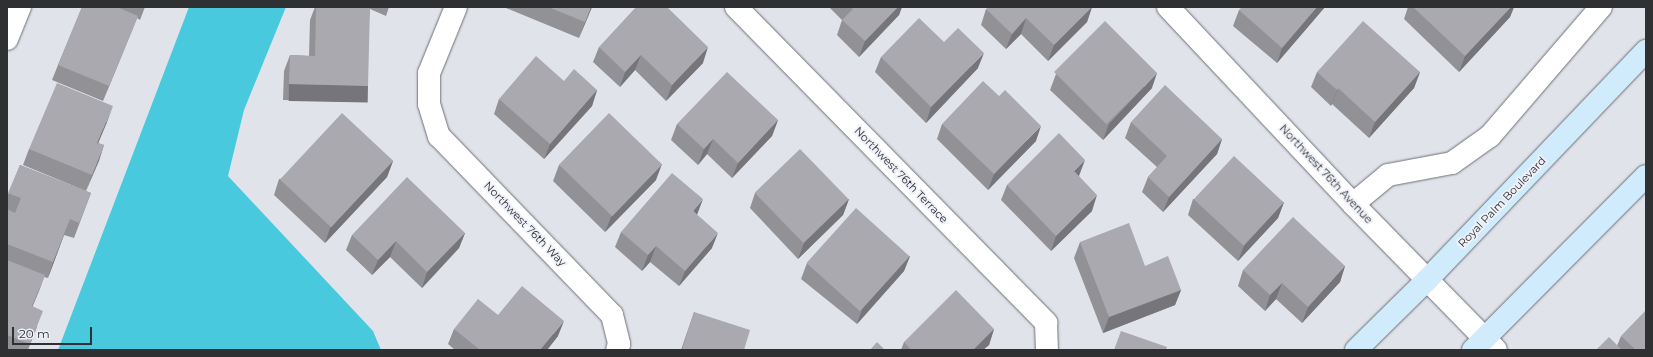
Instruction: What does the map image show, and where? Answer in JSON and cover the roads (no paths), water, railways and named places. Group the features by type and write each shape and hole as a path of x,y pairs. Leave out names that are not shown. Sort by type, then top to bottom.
{"main road":[{"name":"Royal Palm Boulevard","path":"1356,350 1428,280 1646,51"},
{"path":"1484,346 1646,176"}],"street":[{"path":"7,39 20,7"},
{"name":"Northwest 76th Way","path":"456,7 429,72 429,104 439,136 612,315 618,347"},
{"name":"Northwest 76th Terrace","path":"736,7 1046,323 1047,350"},
{"name":"Northwest 76th Avenue","path":"1168,7 1428,280 1484,346"},
{"path":"1354,204 1388,175 1452,163 1490,136 1601,7"}],"water":[{"path":"189,7 286,7 244,110 228,176 373,331 381,350 58,350"}]}
